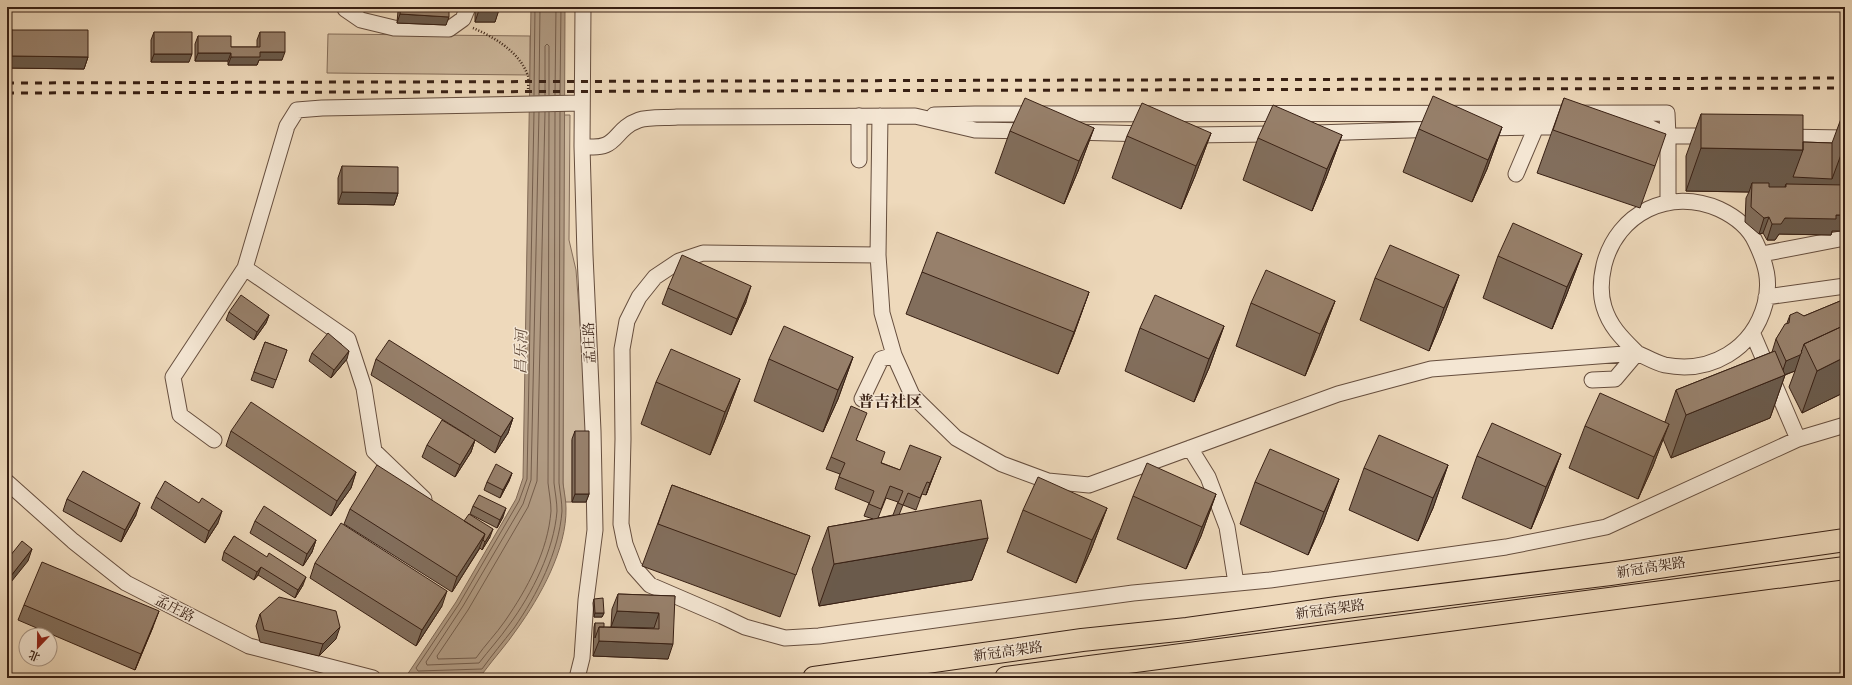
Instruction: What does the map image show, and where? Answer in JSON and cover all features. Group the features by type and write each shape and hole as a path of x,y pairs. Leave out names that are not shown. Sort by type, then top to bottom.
{"highway":[{"name":"新冠高架路","path":"814,678 1082,640 1187,629 1337,608 1610,574 1845,540"},
{"name":"新冠高架路","path":"1006,678 1845,568"}],"street":[{"path":"346,7 345,9 361,20 394,28 450,29 463,19 468,7"},
{"name":"孟庄路","path":"577,678 582,658 586,600 594,530 593,431 582,146 583,7"},
{"path":"214,440 180,415 173,377 245,268 287,126 297,110 322,108 582,103"},
{"path":"582,146 597,148 610,144 623,130 640,120 677,117 915,116 975,114 1668,113 1668,203"},
{"path":"859,116 859,160"},
{"path":"880,116 878,255 882,313 894,355 912,395 956,438 1002,464 1048,481 1089,485 1338,394 1431,369 1637,353"},
{"path":"915,116 975,130 1168,135 1211,136 1450,129"},
{"path":"1516,174 1536,127"},
{"path":"1466,128 1649,127 1668,136 1730,137"},
{"path":"1768,137 1845,138"},
{"path":"1676,201 1705,203 1731,215 1752,235 1762,254 1765,261 1768,290 1761,318 1745,342 1721,359 1693,367 1664,365 1637,353 1616,333 1604,307 1601,278 1608,250 1624,226 1648,208 1676,201"},
{"path":"1762,254 1845,238"},
{"path":"878,255 703,253 679,261 655,277 639,297 627,321 622,350 623,439 621,524 625,544 634,568 650,585 722,616 745,628 785,638 819,636 1133,593 1236,583 1506,547 1606,527 1798,440 1845,425"},
{"path":"245,268 348,339 364,388 374,451 424,499"},
{"path":"1766,297 1845,286"},
{"path":"1752,332 1798,440"},
{"path":"1592,380 1615,379 1637,353"},
{"path":"862,399 881,359 894,355"},
{"path":"1190,448 1208,477 1227,527 1236,583"},
{"name":"孟庄路","path":"7,482 74,541 126,582 249,646 373,678"}],"path":[{"path":"459,22 480,31 503,44 519,60 528,77 529,104"}],"shaded area":[{"path":"328,34 530,36 530,75 327,73"},
{"path":"564,115 570,115 569,240 576,270 583,362 586,439 572,440 572,502 565,502 563,483"}],"water":[{"path":"531,7 565,7 563,483 566,505 565,524 557,556 543,587 513,635 483,673 407,675 456,602 516,499 523,478"}],"pier":[{"path":"483,673 482,675 405,676 407,675"}],"building":[{"path":"401,7 449,7 449,17 400,14"},
{"path":"479,7 499,7 499,10 479,10"},
{"path":"12,30 88,30 88,57 12,56"},
{"path":"154,32 192,32 192,54 154,54"},
{"path":"260,32 285,32 285,52 260,52 260,57 231,57 231,53 198,53 198,36 231,36 231,47 260,47"},
{"path":"1433,96 1502,127 1488,160 1419,129"},
{"path":"1025,98 1094,128 1079,161 1010,131"},
{"path":"1564,98 1666,134 1655,166 1553,130"},
{"path":"1142,103 1211,133 1196,166 1127,136"},
{"path":"1273,105 1342,135 1327,169 1258,138"},
{"path":"1701,114 1803,115 1803,150 1701,148"},
{"path":"1842,116 1845,116 1845,152 1842,152"},
{"path":"1803,142 1832,143 1832,179 1793,177 1803,150"},
{"path":"342,166 398,167 398,193 342,192"},
{"path":"1752,183 1769,183 1769,187 1786,187 1786,184 1845,185 1845,215 1836,215 1836,219 1785,218 1781,224 1772,224 1769,217 1764,218 1751,207"},
{"path":"1513,223 1582,254 1567,287 1498,256"},
{"path":"937,232 1089,292 1074,332 922,272"},
{"path":"1390,245 1459,275 1444,308 1375,278"},
{"path":"682,255 751,286 737,319 668,288"},
{"path":"1266,270 1335,301 1320,334 1251,303"},
{"path":"241,295 269,315 257,332 229,312"},
{"path":"1155,295 1224,326 1209,359 1140,328"},
{"path":"1845,299 1845,325 1804,344 1800,355 1786,361 1776,339 1785,324 1789,323 1790,315 1797,312 1804,316"},
{"path":"1845,325 1845,357 1817,371 1804,344"},
{"path":"784,326 853,357 838,390 769,359"},
{"path":"328,333 349,351 334,370 312,353"},
{"path":"389,340 513,418 501,437 376,359"},
{"path":"265,342 287,350 276,380 254,372"},
{"path":"671,349 740,379 725,412 656,382"},
{"path":"1775,351 1785,375 1686,415 1676,390"},
{"path":"1600,393 1669,424 1654,457 1585,426"},
{"path":"251,402 356,472 337,501 231,431"},
{"path":"851,406 867,413 856,440 885,452 881,463 900,470 910,445 941,457 930,483 927,482 920,498 908,493 903,505 898,503 903,491 890,486 881,509 869,504 874,491 839,477 845,463 831,457"},
{"path":"442,420 475,440 460,465 427,445"},
{"path":"1492,423 1561,454 1546,487 1477,456"},
{"path":"575,431 589,431 589,494 575,494"},
{"path":"1379,435 1448,465 1433,498 1364,468"},
{"path":"1270,449 1339,479 1324,512 1255,482"},
{"path":"1147,463 1216,494 1202,527 1133,496"},
{"path":"496,464 512,473 503,490 487,482"},
{"path":"377,465 485,534 457,577 350,509"},
{"path":"83,471 140,503 125,530 67,499"},
{"path":"1038,477 1107,508 1092,540 1023,510"},
{"path":"165,481 199,503 202,498 222,511 209,531 156,497"},
{"path":"672,485 810,536 796,575 658,524"},
{"path":"479,495 506,508 500,520 473,506"},
{"path":"981,500 988,538 834,564 828,527"},
{"path":"264,506 316,540 307,554 255,521"},
{"path":"469,514 493,529 485,542 483,540 485,534 464,521"},
{"path":"341,523 447,591 422,630 315,563"},
{"path":"234,536 267,557 269,553 306,577 298,590 261,567 257,572 224,552"},
{"path":"22,541 32,549 7,581 7,553 10,556"},
{"path":"42,562 159,611 141,654 24,605"},
{"path":"618,594 675,596 673,644 599,641 599,627 659,629 659,613 617,611"},
{"path":"279,597 336,611 340,627 323,644 264,630 260,614"},
{"path":"603,598 604,613 595,613 594,599"},
{"path":"595,623 604,623 604,627 599,627 595,638"}],"railway":[{"path":"7,83 1845,78"},
{"path":"7,93 1845,88"}],"district":[{"name":"普吉社区","path":"890,401"}],"water label":[{"name":"昌乐河","path":"521,352"}]}
